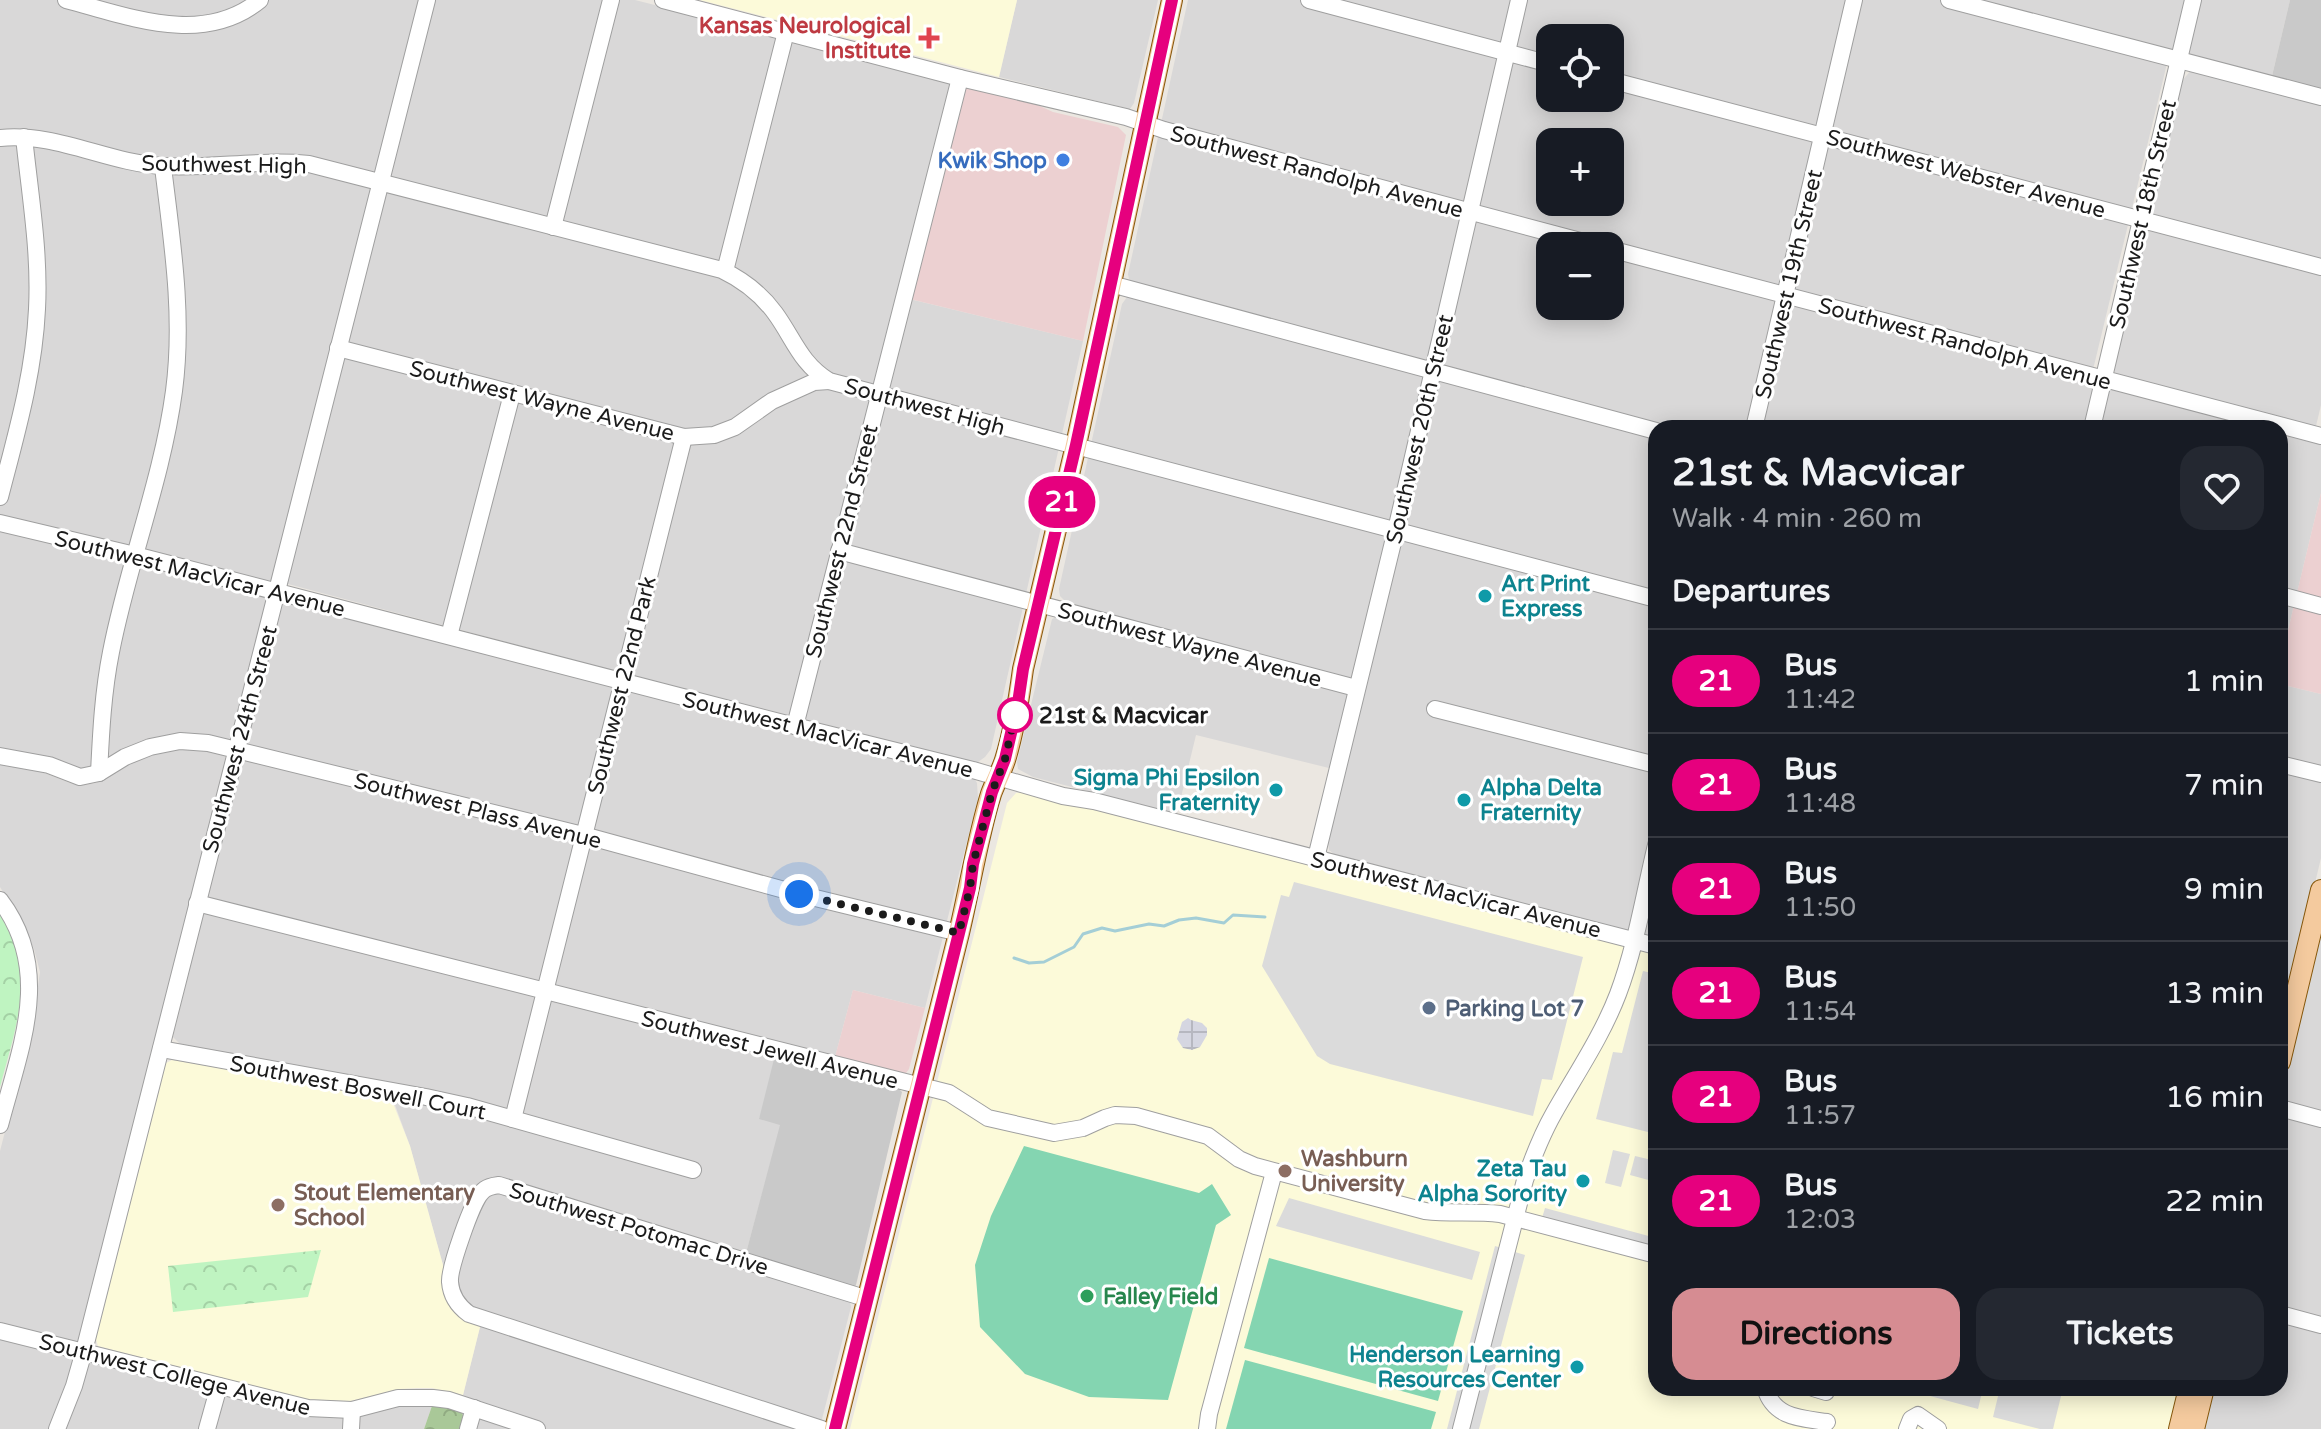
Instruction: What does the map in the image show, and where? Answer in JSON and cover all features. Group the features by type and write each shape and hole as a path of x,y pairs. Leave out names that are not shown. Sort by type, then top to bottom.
{"main road":[{"path":"835,1429 970,888 973,864 992,792 1005,759 1172,0"},
{"path":"2288,1034 2315,941 2321,890"},
{"path":"2179,1429 2187,1396"},
{"path":"2194,1429 2202,1396"}],"street":[{"path":"66,0 143,20 187,26 224,19 260,0"},
{"name":"Southwest 24th Street","path":"57,1429 84,1351 427,0"},
{"path":"553,227 611,0"},
{"name":"Southwest Randolph Avenue","path":"663,0 1146,124 1546,232"},
{"path":"1309,0 1536,60"},
{"name":"Southwest 20th Street","path":"1316,858 1519,0"},
{"name":"Southwest 19th Street","path":"1756,420 1854,0"},
{"path":"1949,0 2321,97"},
{"name":"Southwest 18th Street","path":"2094,420 2193,0"},
{"path":"725,271 786,32"},
{"name":"Southwest 22nd Street","path":"795,726 960,78"},
{"name":"Southwest Webster Avenue","path":"1624,84 2321,267"},
{"path":"0,497 29,379 37,307 37,250 24,137"},
{"name":"Southwest High","path":"0,138 24,137 163,167 273,161 309,164 725,271 760,296 774,312 802,358 829,381 1648,597"},
{"path":"0,756 49,765 80,777 99,773 104,693 111,651 168,424 177,360 177,276 163,167"},
{"name":"Southwest Randolph Avenue","path":"1624,253 2260,420"},
{"path":"1111,284 1648,429"},
{"name":"Southwest Wayne Avenue","path":"338,348 684,437 714,435 735,427 772,401 814,382 829,381"},
{"path":"449,636 512,394"},
{"name":"Southwest Randolph Avenue","path":"2288,427 2321,436"},
{"name":"Southwest 22nd Park","path":"513,1119 684,437"},
{"name":"Southwest MacVicar Avenue","path":"0,523 1648,944"},
{"name":"Southwest Wayne Avenue","path":"839,551 1356,688"},
{"path":"2288,597 2321,606"},
{"path":"1435,709 1648,763"},
{"name":"Southwest Plass Avenue","path":"99,773 125,757 150,747 180,741 208,743 583,835 799,894 959,933"},
{"path":"2288,766 2321,774"},
{"path":"1461,1429 1525,1180 1537,1149 1612,1006 1634,940 1648,880"},
{"path":"0,900 15,923 27,953 31,994 0,1125"},
{"name":"Southwest Jewell Avenue","path":"197,903 949,1093 988,1118 1054,1133 1083,1128 1115,1115 1136,1116 1199,1133 1245,1163 1274,1172 1425,1211 1478,1211 1515,1217 1648,1253"},
{"name":"Southwest Boswell Court","path":"161,1049 426,1097 693,1170"},
{"path":"2288,1110 2321,1119"},
{"path":"1207,1429 1274,1172"},
{"name":"Southwest Potomac Drive","path":"822,1429 469,1314 456,1301 451,1289 450,1277 456,1254 475,1201 486,1189 499,1185 868,1299"},
{"path":"2288,1316 2321,1325"},
{"name":"Southwest College Avenue","path":"0,1331 308,1408 352,1410 398,1398 417,1397 449,1400 537,1429"},
{"path":"207,1429 219,1386"},
{"path":"1768,1396 1782,1412 1827,1422"},
{"path":"468,1429 474,1408"},
{"path":"351,1429 352,1410"},
{"path":"1907,1429 1911,1419 1918,1415 1938,1429"}],"shaded area":[{"path":"0,0 422,0 230,740 189,734 85,770 71,769 60,760 0,748"},
{"path":"432,0 635,0 945,79 950,84 897,296 1083,341 991,749 985,757 978,762 969,761 288,584"},
{"name":"Kansas Neurological Institute","path":"700,0 1017,0 999,77"},
{"path":"1017,0 1158,0 1130,109 999,77"},
{"path":"1188,0 2290,0 2272,76 2170,51 2090,382 2240,420 1648,421 1133,282 1128,274"},
{"path":"2290,0 2321,0 2321,89 2272,76"},
{"path":"2192,69 2321,102 2321,405 2316,426 2115,374 2113,365 2182,81"},
{"path":"968,87 1118,127 1126,135 1083,341 910,299 963,91"},
{"path":"1134,296 1648,433 1648,936 1334,854 1329,850 1328,843 1345,772 1196,735 1177,814 1033,777 1018,769 1017,762 1052,619 1058,616 1110,615 1065,601 1059,589 1122,304 1127,297"},
{"path":"2288,432 2321,441 2321,493 2297,593 2288,591"},
{"path":"2321,493 2321,600 2297,593"},
{"path":"289,602 974,778 978,798 925,1008 853,990 835,1057 759,1118 781,1124 746,1253 846,1289 850,1301 851,1307 819,1422 808,1429 474,1429 480,1403 463,1395 481,1323 448,1295 443,1265 410,1146 387,1083 180,1044 173,1037 278,609"},
{"path":"2288,603 2294,605 2288,631"},
{"path":"2294,605 2321,612 2321,694 2288,686 2288,631"},
{"path":"2288,686 2321,694 2321,858 2288,996"},
{"path":"186,745 224,754 226,760 77,1357 307,1415 396,1404 433,1403 424,1429 0,1429 0,1151 32,1027 40,972 22,923 0,887 0,762 29,767 70,783 84,785 96,783 133,760"},
{"name":"Washburn University","path":"1023,792 1648,951 1648,1396 2184,1396 2175,1429 850,1429 1007,803 1016,793"},
{"name":"Parking Lot 7","path":"1294,882 1583,957 1552,1080 1542,1079 1533,1116 1330,1064 1317,1056 1262,966 1281,895 1289,897"},
{"path":"2321,924 2321,1112 2288,1102 2288,1064"},
{"path":"1643,971 1648,972 1648,1132 1596,1119 1613,1052 1622,1053"},
{"path":"853,990 925,1008 906,1073 835,1057"},
{"path":"1188,1018 1207,1028 1207,1035 1200,1047 1192,1050 1183,1048 1177,1039 1182,1022"},
{"path":"775,1055 897,1087 902,1092 853,1289 746,1253 780,1125 759,1119"},
{"name":"Stout Elementary School","path":"172,1060 391,1098 410,1146 443,1265 448,1295 481,1323 463,1395 417,1388 350,1401 302,1399 98,1346 96,1339 166,1063"},
{"path":"2288,1118 2321,1125 2321,1429 2181,1429 2188,1396 2288,1396"},
{"path":"1613,1150 1630,1154 1621,1187 1605,1183"},
{"path":"1635,1156 1648,1159 1648,1180 1630,1175"},
{"path":"1289,1198 1480,1252 1472,1280 1276,1226"},
{"path":"1545,1208 1648,1236 1648,1247 1542,1218"},
{"path":"1495,1246 1525,1255 1479,1429 1447,1429"},
{"path":"1930,1396 1981,1396 1978,1409"},
{"path":"1998,1396 2061,1396 2053,1429 2040,1429 1993,1417"}],"green space":[{"path":"0,913 18,957 21,978 17,1020 0,1087"},
{"name":"Falley Field","path":"1024,1146 1199,1193 1212,1184 1231,1215 1216,1225 1168,1400 1089,1397 1025,1374 980,1327 975,1265 991,1216"},
{"path":"321,1250 308,1297 173,1312 168,1266"},
{"path":"1269,1258 1463,1311 1438,1401 1244,1348"},
{"path":"1245,1360 1436,1412 1431,1429 1226,1429"},
{"path":"433,1403 462,1413 465,1419 463,1429 424,1429"}],"waterway":[{"path":"1014,958 1029,963 1044,962 1074,947 1083,934 1102,928 1115,931 1149,924 1164,926 1196,918 1224,923 1233,915 1265,917"}],"bus line":[{"name":"21","path":"835,1429 970,888 973,864 992,792 1005,759 1172,0"}],"place":[{"name":"Kansas Neurological Institute","path":"929,38"},
{"name":"Kwik Shop","path":"1063,160"},
{"name":"Art Print Express","path":"1485,596"},
{"name":"21st & Macvicar","path":"1015,715"},
{"name":"Sigma Phi Epsilon Fraternity","path":"1276,790"},
{"name":"Alpha Delta Fraternity","path":"1464,800"},
{"name":"Parking Lot 7","path":"1429,1008"},
{"name":"Washburn University","path":"1285,1171"},
{"name":"Zeta Tau Alpha Sorority","path":"1583,1181"},
{"name":"Stout Elementary School","path":"278,1205"},
{"name":"Falley Field","path":"1087,1296"},
{"name":"Henderson Learning Resources Center","path":"1577,1367"}],"route":[{"path":"799,894 959,933 973,864 992,792 1005,759 1018,703 1015,715"}]}
